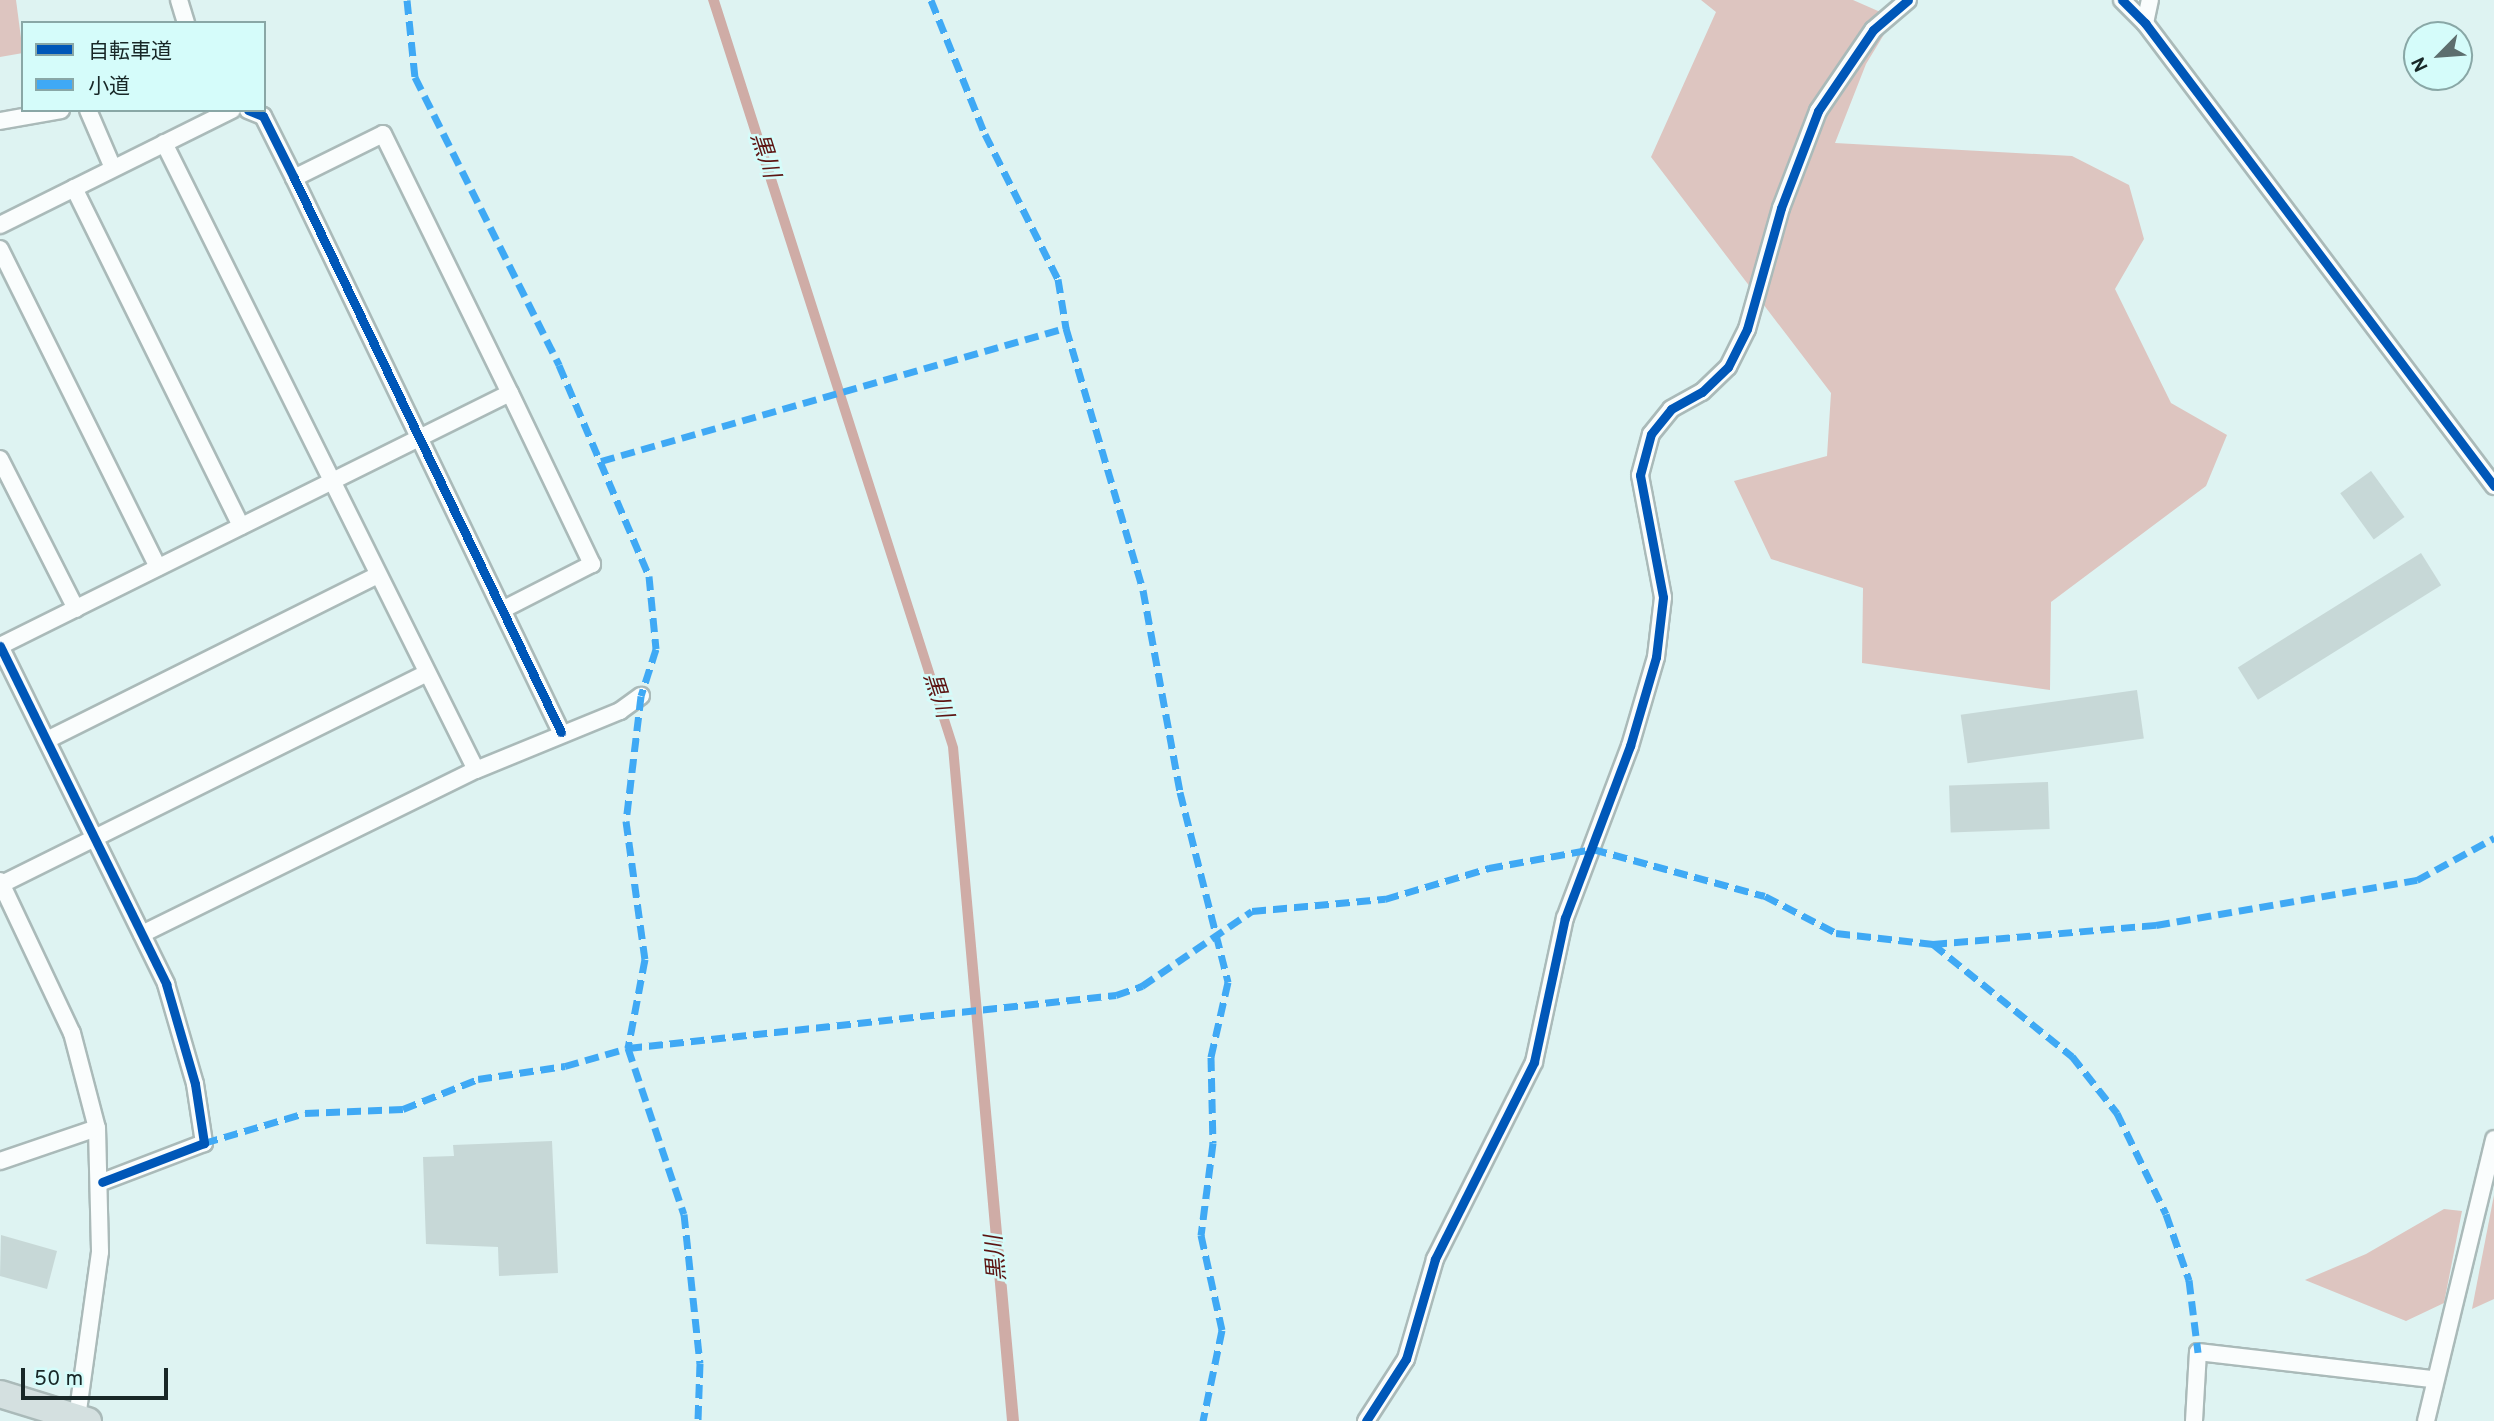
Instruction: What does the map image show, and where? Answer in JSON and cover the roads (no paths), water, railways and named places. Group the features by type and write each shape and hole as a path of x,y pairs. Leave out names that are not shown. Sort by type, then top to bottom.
{"highway":[{"path":"0,1394 83,1419"}],"street":[{"path":"179,0 185,21"},
{"path":"1366,1421 1406,1359 1434,1259 1534,1062 1565,918 1630,746 1656,657 1663,597 1640,475 1651,434 1671,409 1714,383 1728,367 1747,329 1781,208 1818,111 1873,30 1908,0"},
{"path":"2122,0 2145,23 2494,486"},
{"path":"2145,23 2150,0"},
{"path":"0,121 50,112"},
{"path":"89,112 113,168"},
{"path":"253,112 263,116 294,178 506,608 561,732"},
{"path":"0,225 164,144 214,114"},
{"path":"294,178 383,134 592,564 506,608"},
{"path":"164,144 475,770"},
{"path":"74,188 241,526"},
{"path":"0,249 158,567"},
{"path":"102,1182 204,1143 183,1033 142,934 0,646 510,393"},
{"path":"0,459 4,477 76,609"},
{"path":"47,740 378,575"},
{"path":"83,1419 100,1252 102,1182 96,1128 72,1033 1,882 95,839 428,673"},
{"path":"142,934 475,770 561,732 620,711 641,696"},
{"path":"0,1161 96,1128"},
{"path":"2426,1421 2433,1379 2494,1139"},
{"path":"2194,1421 2198,1352 2433,1379"}],"water":[{"name":"黒川","path":"708,0 719,0 958,747 1019,1421 1007,1421 948,747"}]}
